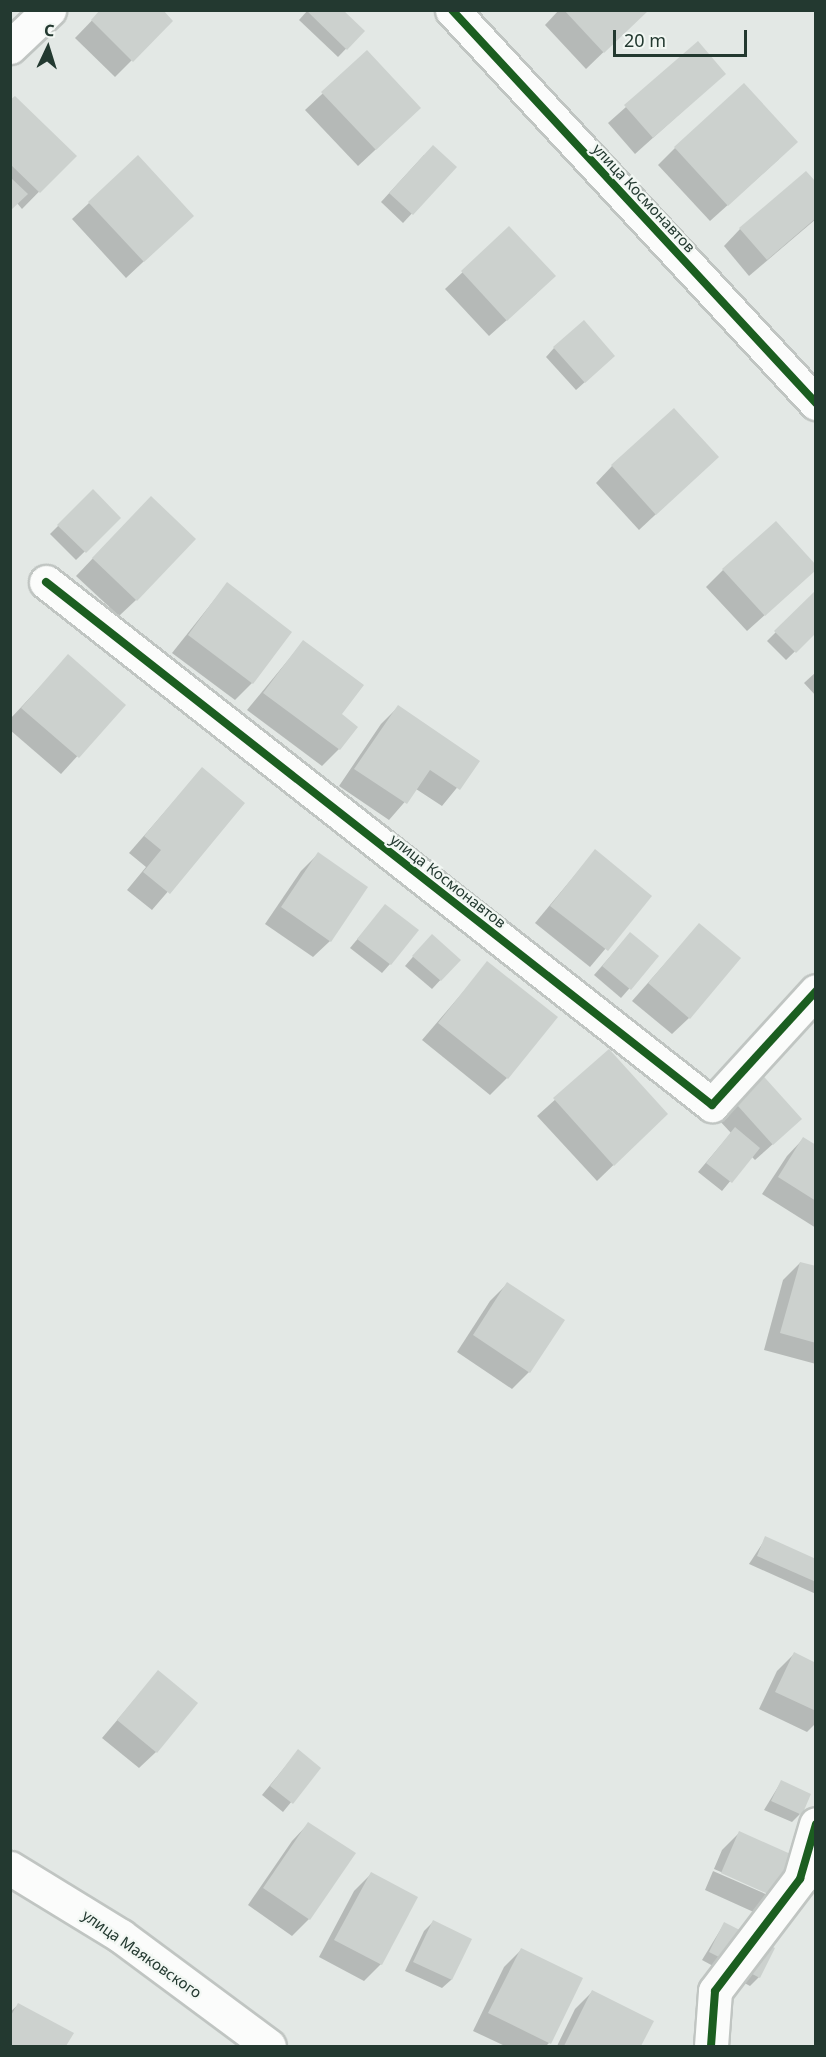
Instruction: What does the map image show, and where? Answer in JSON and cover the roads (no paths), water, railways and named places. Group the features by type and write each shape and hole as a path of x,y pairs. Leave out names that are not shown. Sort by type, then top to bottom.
{"street":[{"path":"10,46 49,10"},
{"name":"улица Космонавтов","path":"452,10 816,403"},
{"name":"улица Космонавтов","path":"46,582 712,1105 816,991"},
{"path":"711,2046 715,1991 800,1879 816,1824"},
{"name":"улица Маяковского","path":"10,1868 121,1936 269,2046"}]}
